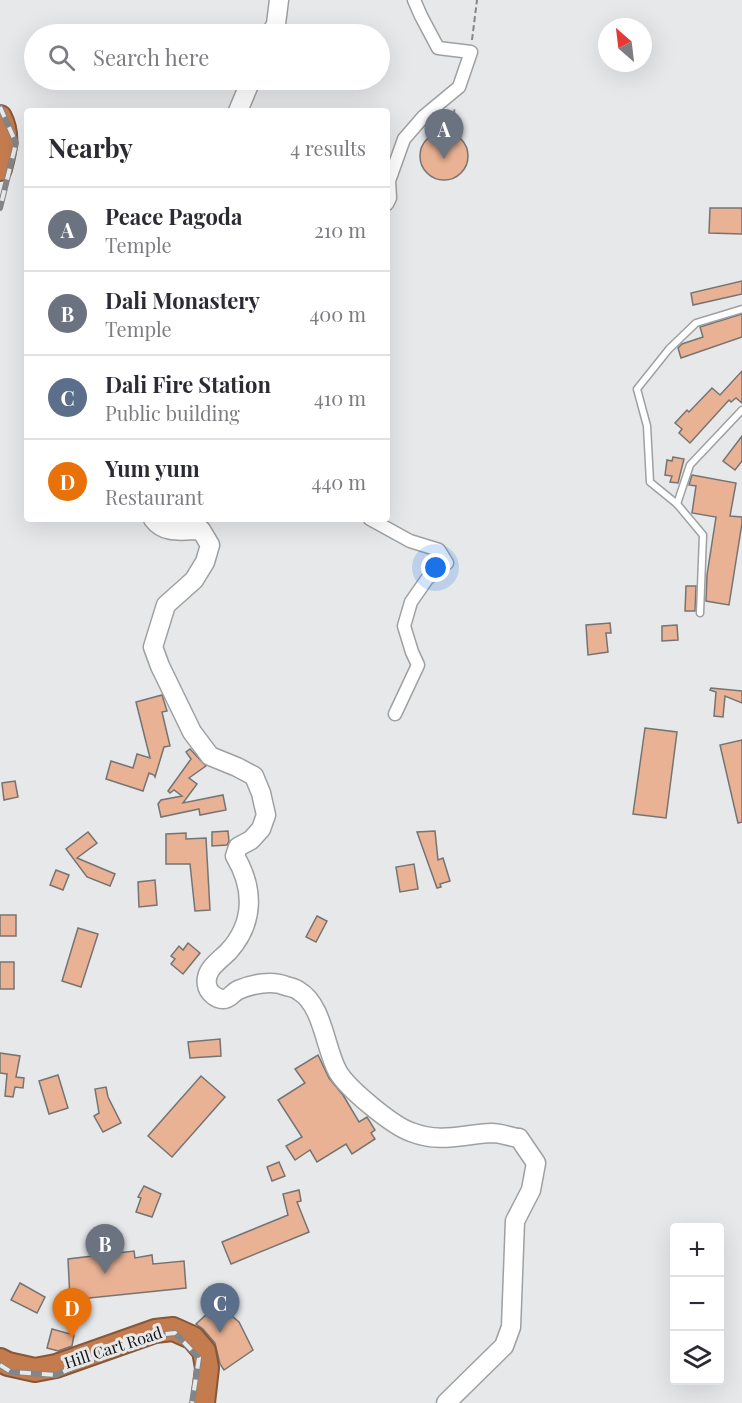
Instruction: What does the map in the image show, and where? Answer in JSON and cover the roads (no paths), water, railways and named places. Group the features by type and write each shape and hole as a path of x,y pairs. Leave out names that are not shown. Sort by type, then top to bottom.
{"highway":[{"path":"0,117 5,127 6,146 0,169"},
{"name":"Hill Cart Road","path":"0,1360 35,1370 56,1366 155,1331 173,1329 193,1338 204,1350 207,1368 203,1403"}],"main road":[{"path":"276,24 279,0"},
{"path":"239,108 247,90"},
{"path":"155,522 159,527 171,531 201,530 210,545 205,562 194,580 166,605 153,647 160,666 192,732 210,756 237,766 254,776 266,815 261,829 251,840 238,847 236,856 244,871 250,898 244,927 230,950 210,970 207,985 213,995 222,999 229,998 236,991 255,985 279,983 300,991 312,1005 338,1072 359,1096 410,1132 440,1139 493,1133 519,1138 536,1163 531,1190 515,1221 511,1327 504,1346 446,1403"}],"street":[{"path":"390,178 404,139 424,116 459,87 471,52 438,48 414,0"},
{"path":"376,522 410,540 439,550 447,563 427,579 411,602 404,626 418,665 395,714"}],"lane":[{"path":"700,613 703,535 677,504 650,482 647,426 637,389 669,349 696,323 742,309"},
{"path":"677,504 690,465 742,410"}],"railway":[{"path":"0,107 16,143 0,208"},
{"path":"0,1365 11,1372 56,1375 144,1336 175,1333 199,1358 192,1403"}],"place":[{"name":"Peace Pagoda","path":"444,159"},
{"name":"Dali Monastery","path":"105,1274"},
{"name":"Dali Fire Station","path":"220,1333"},
{"name":"Yum yum","path":"72,1338"}]}
